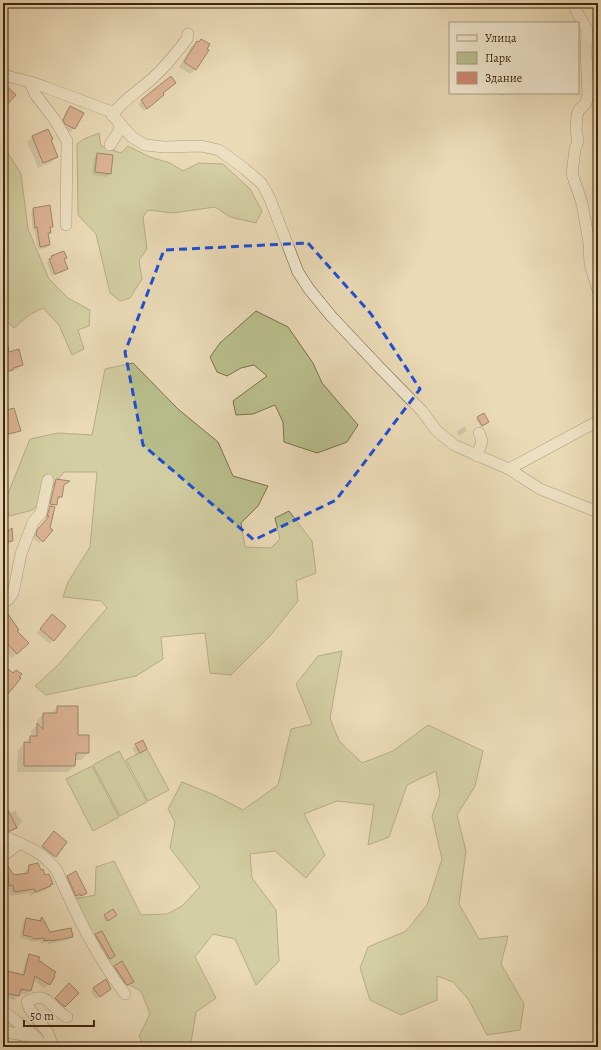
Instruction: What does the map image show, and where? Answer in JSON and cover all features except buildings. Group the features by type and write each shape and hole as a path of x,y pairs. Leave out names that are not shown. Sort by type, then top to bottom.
{"street":[{"path":"573,3 587,30 586,52 588,95 586,103 577,116 576,130 578,141 575,149 572,174 582,203 589,243 590,264 598,290"},
{"path":"110,145 119,131 116,119 119,106 169,63 187,39 188,34"},
{"path":"3,74 46,87 109,111 132,136 145,145 164,147 201,146 219,150 246,169 262,184 270,199 298,272 309,289 355,342 422,411 436,430 454,445 509,469 540,489 598,512"},
{"path":"30,82 35,94 55,120 67,141 66,225"},
{"path":"509,469 598,421"},
{"path":"477,456 482,441 479,433"},
{"path":"6,604 13,593 21,554 33,522 41,513 48,480"},
{"path":"3,836 42,854 51,863 57,871 84,931 104,965 125,994"},
{"path":"3,856 20,843"},
{"path":"52,1047 48,1033 29,1008 27,1002 33,998 41,997 49,1000 61,1014 67,1017"},
{"path":"3,1011 26,1028 41,1042"},
{"path":"3,1031 41,1042"}],"highlighted area":[{"path":"308,243 371,314 420,389 336,500 254,540 143,445 125,352 164,250"}],"green space":[{"path":"99,133 101,146 121,153 128,146 150,157 170,163 183,171 199,163 223,164 250,189 262,211 256,223 230,217 215,207 173,213 148,210 143,217 147,249 139,260 142,279 130,298 120,301 110,293 96,234 78,215 77,144 84,139"},
{"path":"3,145 21,174 28,229 49,279 68,298 90,310 89,326 78,330 84,349 72,355 59,325 43,308 29,315 14,328 3,318"},
{"path":"256,311 288,327 313,363 322,383 358,425 347,442 317,453 284,442 283,422 275,405 253,414 236,415 233,401 267,376 254,365 241,368 227,376 217,372 210,357 220,343"},
{"path":"133,363 178,409 218,442 233,476 268,486 258,506 241,523 245,547 271,548 280,539 275,518 289,511 312,541 316,573 296,581 298,601 269,637 231,675 210,673 205,633 161,637 163,659 136,676 46,695 35,686 58,665 107,608 101,601 63,597 68,582 90,547 97,472 64,472 33,510 9,516 5,501 30,439 58,433 92,435 105,369"},
{"path":"342,651 330,718 339,741 362,763 393,751 428,725 483,751 475,786 457,815 466,851 459,904 479,939 508,936 501,964 524,1004 520,1030 487,1035 468,999 453,982 437,976 437,1000 401,1015 370,1000 360,968 368,947 406,931 427,905 442,859 432,816 440,794 436,771 407,785 389,837 368,845 374,805 337,801 304,814 325,855 306,878 275,851 250,854 252,878 276,910 279,961 256,985 235,939 213,934 195,957 216,998 196,1012 191,1043 219,1047 143,1047 139,1036 150,1014 141,991 112,976 70,900 95,895 96,867 114,861 141,915 167,914 182,906 200,887 170,848 175,822 168,809 182,782 212,794 243,810 278,785 291,729 312,724 296,684 318,656"},
{"path":"147,749 169,790 148,801 126,760"},
{"path":"119,751 147,802 120,816 93,765"},
{"path":"92,766 119,817 93,831 66,779"}]}
